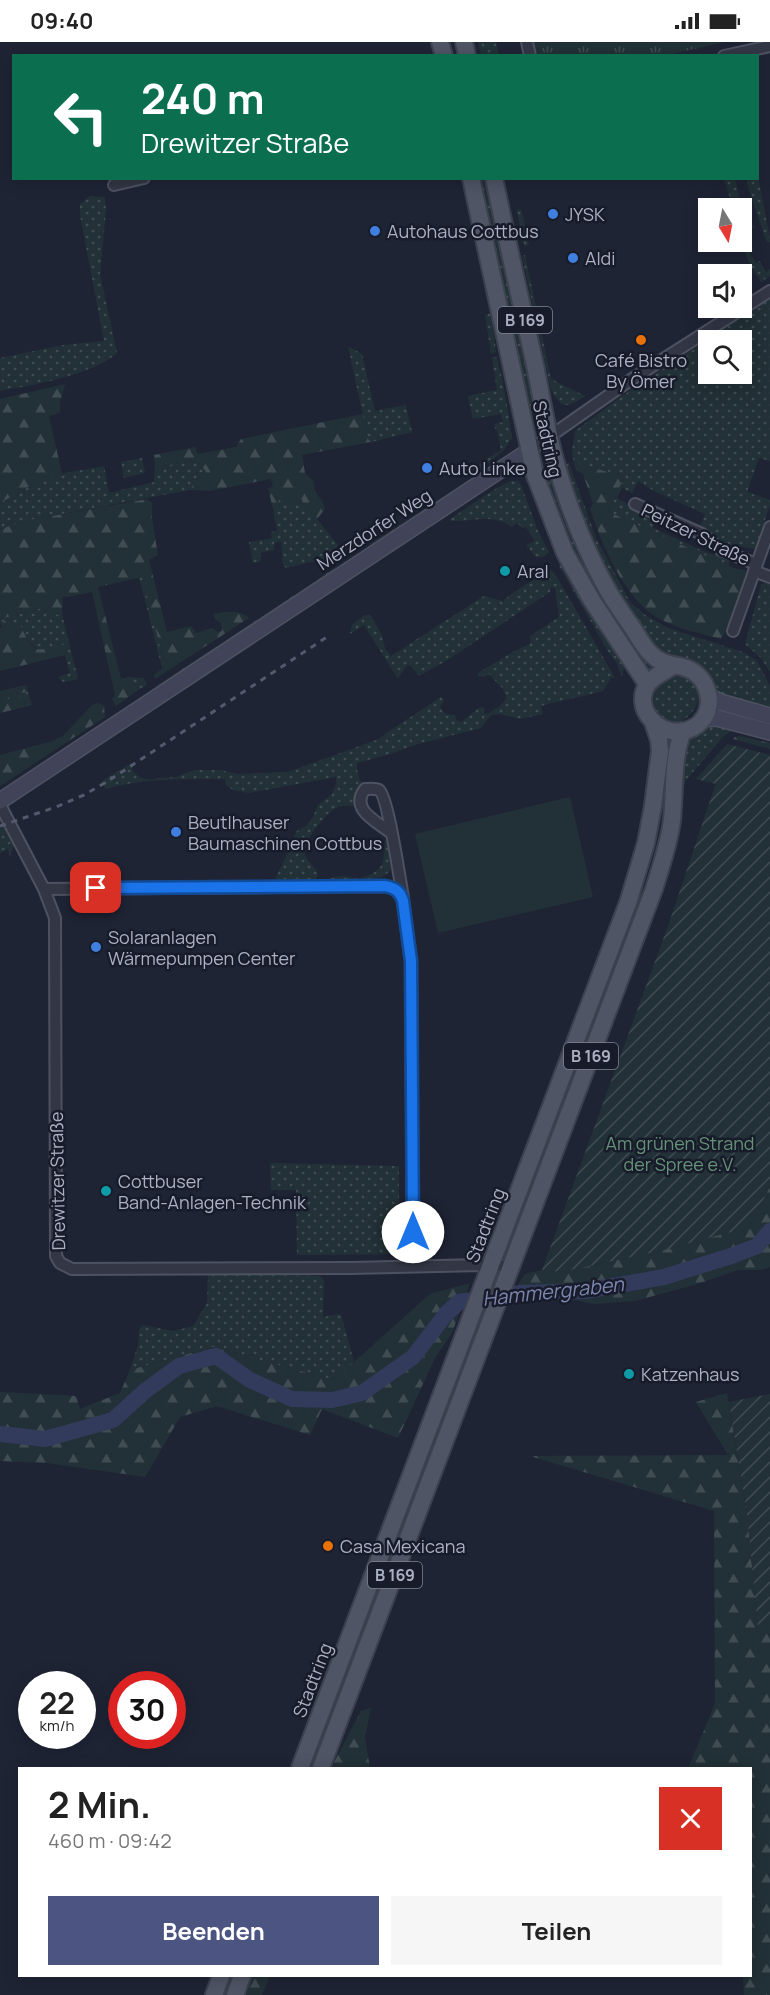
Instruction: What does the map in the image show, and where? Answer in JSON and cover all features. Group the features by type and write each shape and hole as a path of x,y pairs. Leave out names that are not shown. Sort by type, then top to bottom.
{"main road":[{"name":"Stadtring","path":"300,1767 624,914 646,843 660,751 653,722 647,715 644,703 647,684 591,599 565,553 542,495 529,451 471,180"},
{"name":"Stadtring","path":"494,180 556,466 580,531 608,590 649,652 659,662 693,671 702,679 709,696"},
{"path":"647,684 673,666"},
{"path":"653,722 668,731 683,731 693,727 709,709 709,696"},
{"name":"B 169","path":"321,1767 654,889 670,829 677,747 683,731"},
{"path":"214,1995 221,1977"},
{"path":"235,1995 242,1977"}],"street":[{"path":"733,54 770,46"},
{"path":"114,185 135,180"},
{"name":"Merzdorfer Weg","path":"0,803 312,593 550,437 629,381 770,291"},
{"name":"Peitzer Straße","path":"635,504 702,534 722,550 770,577"},
{"name":"Peitzer Straße","path":"733,631 770,527"},
{"path":"709,696 720,702 770,716"},
{"path":"702,719 717,718 770,732"},
{"name":"Drewitzer Straße","path":"0,803 44,889 55,918 56,1256 60,1263 72,1269 413,1266 510,1273"},
{"path":"391,834 411,961 413,1266"},
{"path":"44,889 385,886 396,889 403,901"},
{"path":"349,1638 368,1646"}],"green space":[{"path":"478,42 496,42 499,54 481,54"},
{"path":"531,42 725,42 672,54 534,54"},
{"path":"477,180 485,180 493,202 538,406 530,408 508,325"},
{"path":"724,180 735,180 739,197 730,198"},
{"path":"747,180 759,180 770,242 767,243"},
{"path":"90,196 105,197 106,211 100,274 117,353 106,361 78,373 0,391 0,358 63,345 104,341 80,215 80,204"},
{"path":"521,209 529,245 524,246 517,210"},
{"path":"745,252 752,252 756,263 760,261 766,272 770,269 770,276 761,282"},
{"path":"525,255 551,379 585,396 569,405 558,401 551,389 522,256"},
{"path":"770,299 770,461 759,458 747,492 770,500 770,505 755,549 739,546 736,552 729,550 686,523 687,520 700,526 705,514 654,491 638,481 632,493 622,488 617,498 656,518 653,528 703,551 730,560 728,566 609,512 624,476 574,463 572,452 575,431 622,396 698,346 698,384 752,384 752,330 723,330 741,318 752,318 752,311"},
{"path":"491,313 496,352 491,354 485,315"},
{"path":"348,346 362,354 375,411 406,405 412,432 371,442 368,439"},
{"path":"497,357 512,438 504,450 478,472 471,470 501,450 494,424 503,422 501,414 473,419 468,396 497,390 492,358"},
{"path":"65,384 60,413 49,416 62,474 32,485 0,503 0,399"},
{"path":"363,414 368,439 371,442 302,455 305,473 313,481 316,493 325,509 317,519 303,505 302,499 292,504 288,504 284,499 279,500 273,509 268,488 273,487 271,479 209,491 190,490 197,479 207,474 195,461 155,467 154,455 195,447 198,454 236,447 241,439"},
{"path":"142,458 145,473 124,478 121,462"},
{"path":"195,461 207,474 197,479 190,490 30,520 0,529 0,503 32,485 59,474 104,466 109,493 154,482 155,467"},
{"path":"569,463 596,538 630,602 645,615 668,628 743,652 757,661 770,686 770,711 722,697 699,665 667,657 653,647 608,576 579,513 564,465"},
{"path":"574,463 624,476 609,512 708,557 748,571 732,620 721,639 665,622 646,609 634,597 616,570 601,539 590,509 593,504 583,474 576,470"},
{"path":"548,472 574,543 649,663 658,670 651,676 597,597 567,542 542,474"},
{"path":"511,481 518,481 521,485 538,531 549,552 543,557 536,557 526,545 535,541 526,527 523,528 517,523 512,527 498,520 451,521 450,519"},
{"path":"147,499 152,503 158,555 149,560 167,632 191,626 196,633 212,628 218,632 222,631 221,623 215,619 213,614 236,612 249,618 155,679 154,675 165,666 142,577 98,587 121,679 135,684 138,690 116,706 112,699 115,695 92,592 63,596 62,614 51,615 42,608 0,619 0,529 30,520"},
{"path":"302,499 303,505 345,554 286,568 283,564 281,541 274,543 274,550 260,553 261,561 253,563 249,542 272,538 271,532 277,531 273,509 277,506 278,500"},
{"path":"441,499 443,500 374,546 370,544"},
{"path":"563,562 622,663 624,668 622,676 560,568 559,564"},
{"path":"336,567 336,571 229,643 225,641"},
{"path":"550,569 557,577 615,678 611,678 603,691 541,706 543,714 520,719 500,714 491,715 481,728 357,763 360,781 367,783 360,789 355,806 341,806 331,811 315,829 307,843 305,855 317,872 316,879 275,879 297,831 306,826 318,805 332,794 336,777 249,793 233,790 227,786 225,779 150,781 105,789 102,781 130,764 134,773 141,778 152,780 176,777 195,770 220,770 238,774 288,772 379,739 441,697 444,701 440,706 442,711 455,715 456,720 461,722 480,707 485,708 484,713 488,714 502,704 506,698 503,689 489,674 484,677 478,676 478,673 531,643 530,636 559,617 555,588 551,587 550,592 449,659 419,676 411,666 407,665 398,679 364,625 350,634 352,625 364,615 371,616 382,635 385,649 391,656 484,596 503,601"},
{"path":"142,576 165,666 162,668 139,577"},
{"path":"766,581 770,584 770,672 761,658 745,644 761,585"},
{"path":"42,608 51,615 62,614 78,679 63,682 58,677 70,673 65,655 68,649 39,649 31,643 21,626 9,625 5,621 0,623 0,619"},
{"path":"5,621 9,625 21,626 30,643 38,649 66,644 69,649 65,655 0,671 0,628 2,628 0,623"},
{"path":"217,646 218,650 161,688 158,685"},
{"path":"674,673 687,677 695,683 699,691 698,700 695,709 688,717 667,727 653,709 653,684"},
{"path":"144,678 147,685 138,690 135,684 121,679"},
{"path":"26,685 28,692 0,696 0,691"},
{"path":"28,692 32,705 29,706 21,697 0,703 0,696"},
{"path":"21,697 29,706 0,713 0,703"},
{"path":"98,703 104,706 105,717 0,786 0,755 53,741 64,735 92,705"},
{"path":"711,723 741,730 729,732 723,737 687,779 683,787 685,748 689,737"},
{"path":"740,736 770,743 770,749 733,739"},
{"name":"Am grünen Strand der Spree e.V.","path":"727,744 770,755 770,1186 752,1223 738,1230 664,1250 561,1272 542,1270 668,926 716,784 696,779"},
{"path":"570,797 593,897 438,933 415,834"},
{"path":"0,819 15,843 10,856 8,849 0,853"},
{"path":"385,840 387,840 392,862 387,874 372,880 331,882 329,879 332,877 347,876 359,879 378,870 383,861"},
{"path":"270,1163 399,1166 399,1254 297,1255 296,1190 271,1190"},
{"path":"770,1186 770,1267 760,1270 738,1270 635,1301 593,1304 572,1299 543,1299 511,1303 525,1274 542,1270 561,1272 663,1250 752,1223"},
{"path":"208,1274 320,1276 324,1281 323,1317 341,1314 354,1362 334,1380 213,1347 130,1370 138,1345 139,1330 143,1325 173,1331 193,1326 207,1303"},
{"path":"470,1283 452,1333 435,1358 398,1438 322,1409 310,1435 217,1406 180,1417 145,1477 47,1463 0,1461 0,1392 76,1396 80,1409 120,1393 130,1370 213,1347 334,1380 430,1294"},
{"path":"727,1393 747,1514 758,1629 770,1625 770,1995 744,1995 743,1977 752,1977 752,1767 688,1767 715,1704 714,1511 530,1456 728,1455 696,1402"},
{"path":"770,1394 770,1625 758,1629 747,1514 729,1402"},
{"path":"371,1708 365,1737 370,1767 332,1767 361,1711"},
{"path":"249,1977 270,1977 262,1995 242,1995"}],"waterway":[{"name":"Hammergraben","path":"0,1434 45,1439 113,1420 145,1391 179,1366 216,1356 250,1380 292,1399 332,1400 362,1393 413,1357 446,1314 459,1302 521,1293 585,1291 664,1277 757,1246 770,1231"}],"railway":[{"path":"0,826 84,795 330,635"}],"place":[{"name":"JYSK","path":"553,214"},
{"name":"Autohaus Cottbus","path":"375,231"},
{"name":"Aldi","path":"573,258"},
{"name":"Café Bistro By Ömer","path":"641,340"},
{"name":"Auto Linke","path":"427,468"},
{"name":"Aral","path":"505,571"},
{"name":"Beutlhauser Baumaschinen Cottbus","path":"176,832"},
{"name":"Solaranlagen Wärmepumpen Center","path":"96,947"},
{"name":"Cottbuser Band-Anlagen-Technik","path":"106,1191"},
{"name":"Katzenhaus","path":"629,1374"},
{"name":"Casa Mexicana","path":"328,1546"}],"route":[{"path":"96,888 385,886 392,887 399,892 403,901 411,961 413,1232"}]}
